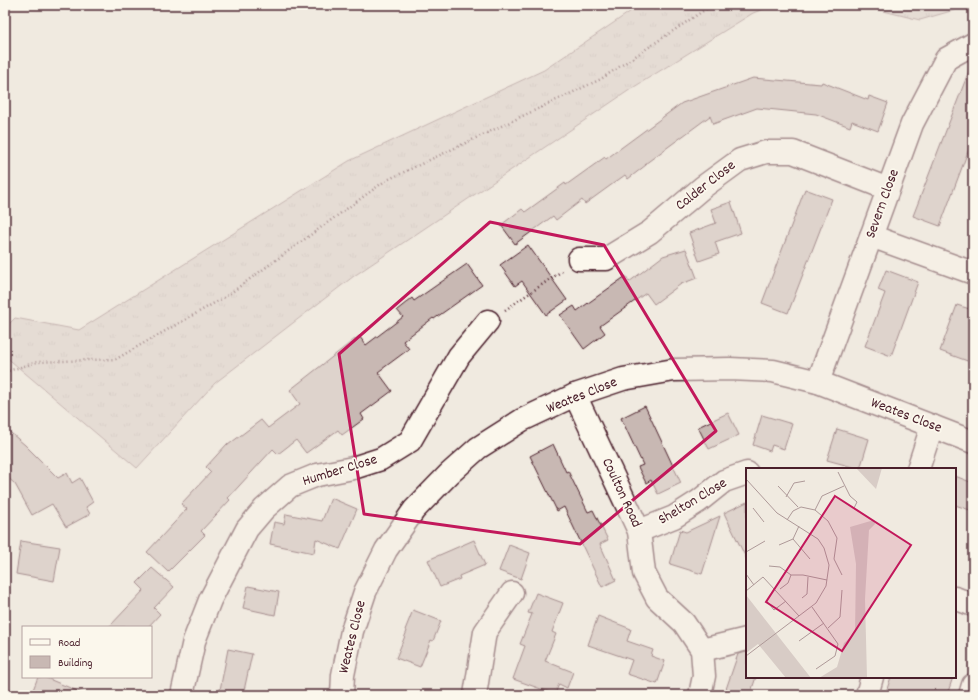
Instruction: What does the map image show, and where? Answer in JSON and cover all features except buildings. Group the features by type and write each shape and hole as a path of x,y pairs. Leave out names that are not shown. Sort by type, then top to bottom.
{"street":[{"name":"Severn Close","path":"818,382 912,124 946,59 973,44"},
{"name":"Calder Close","path":"578,259 606,259 650,232 703,187 740,160 766,152 793,152 888,189"},
{"path":"871,236 973,273"},
{"name":"Humber Close","path":"182,695 194,641 207,606 247,529 264,509 290,486 317,475 353,468 381,459 410,441 459,356 488,321"},
{"name":"Weates Close","path":"342,695 343,675 352,631 365,592 386,550 414,510 449,474 478,448 522,420 575,396 623,379 674,370 730,369 773,371 818,382 973,442"},
{"name":"Coulton Road","path":"575,396 639,531 644,573 657,598 684,623 702,650 704,676 700,695"},
{"path":"918,468 932,426"},
{"name":"Shelton Close","path":"639,531 674,517 699,501 724,481 746,473"},
{"path":"474,695 485,632 512,593"},
{"path":"956,598 973,605"},
{"path":"702,650 746,639"},
{"path":"866,695 872,678"},
{"path":"970,695 973,685"}],"path":[{"path":"5,372 37,362 116,359 225,297 385,181 601,79 712,5"},
{"path":"488,321 578,259"}],"highlighted area":[{"path":"490,222 604,245 716,431 580,544 364,514 339,354"}],"green space":[{"path":"640,5 774,5 753,13 634,87 354,276 215,383 137,468 5,356 5,328 15,318 79,330 349,161 544,70"},
{"path":"859,5 972,5 920,20"}]}
